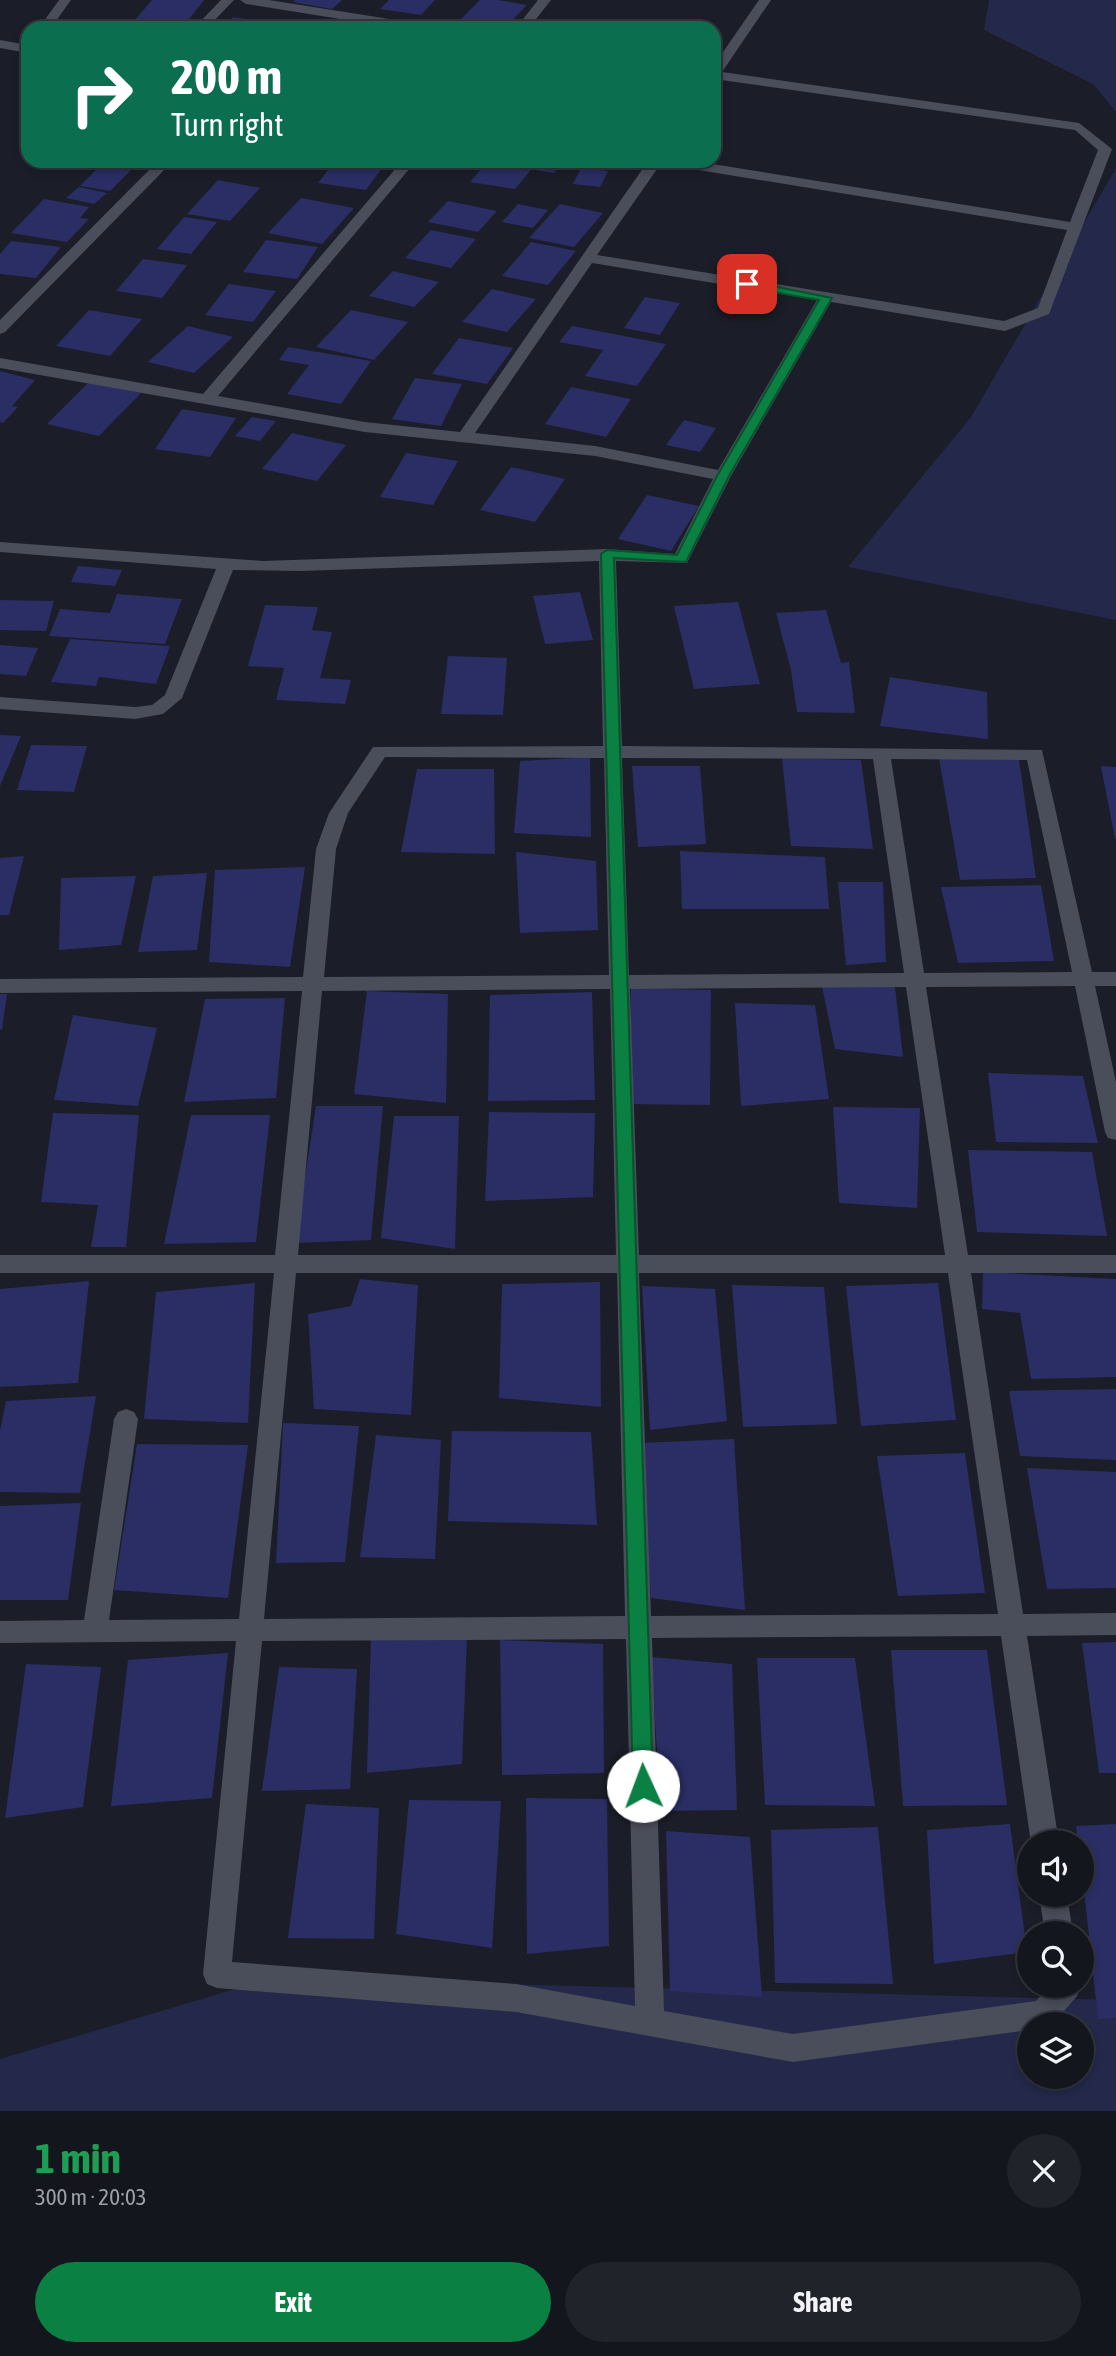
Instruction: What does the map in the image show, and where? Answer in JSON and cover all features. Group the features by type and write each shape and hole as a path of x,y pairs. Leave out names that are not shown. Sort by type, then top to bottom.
{"street":[{"path":"51,21 65,0"},
{"path":"207,21 228,0"},
{"path":"246,0 377,21"},
{"path":"528,21 545,0"},
{"path":"721,65 765,0"},
{"path":"0,44 21,48"},
{"path":"588,257 1005,326 1044,311 1105,149 1079,127 721,76"},
{"path":"0,329 159,168"},
{"path":"207,400 403,168"},
{"path":"464,437 650,168"},
{"path":"711,168 1075,227"},
{"path":"0,547 226,565 302,566 607,554 681,559 723,476 826,298"},
{"path":"0,363 365,427 595,451 723,476"},
{"path":"607,554 650,2023"},
{"path":"0,703 135,713 157,710 173,698 226,565"},
{"path":"1057,1998 1044,2014 793,2048 516,1998 217,1975 326,849 340,813 380,751 1035,754 1116,1132"},
{"path":"881,753 1043,1830"},
{"path":"0,986 1116,979"},
{"path":"0,1264 1116,1264"},
{"path":"95,1632 126,1419"},
{"path":"0,1632 1116,1624"}],"shaded area":[{"path":"989,0 1116,0 1116,112 1093,84 984,30"},
{"path":"1116,168 1116,620 848,567 971,417"},
{"path":"272,1978 1116,2000 1116,2111 0,2111 0,2059"}],"building":[{"path":"152,0 204,0 188,21 134,21"},
{"path":"342,0 332,9 293,2"},
{"path":"389,0 435,0 421,15 380,9"},
{"path":"480,0 527,5 512,21 459,21"},
{"path":"233,17 257,21 228,21"},
{"path":"98,168 132,169 110,191 80,186"},
{"path":"330,168 382,168 366,190 318,183"},
{"path":"482,168 533,168 515,189 470,182"},
{"path":"537,168 557,168 554,173 535,170"},
{"path":"581,168 608,171 600,187 573,184"},
{"path":"218,180 260,188 230,221 187,214"},
{"path":"79,187 107,193 94,204 66,198"},
{"path":"301,198 354,208 322,244 268,233"},
{"path":"44,199 89,207 80,218 89,219 67,242 11,233"},
{"path":"448,201 497,211 478,232 428,222"},
{"path":"518,204 548,210 533,228 502,222"},
{"path":"560,204 603,213 574,247 529,238"},
{"path":"184,217 217,222 191,254 157,249"},
{"path":"431,230 476,239 451,268 405,258"},
{"path":"266,240 318,247 297,279 243,272"},
{"path":"11,241 61,247 36,278 0,274 0,254"},
{"path":"531,242 576,251 548,285 502,276"},
{"path":"143,259 187,265 162,298 116,291"},
{"path":"393,271 439,282 414,307 369,296"},
{"path":"229,284 276,291 253,322 205,315"},
{"path":"492,289 536,299 507,332 462,322"},
{"path":"645,297 680,303 660,335 624,328"},
{"path":"89,310 142,319 110,356 56,346"},
{"path":"351,310 408,322 374,360 316,347"},
{"path":"188,326 233,337 194,373 148,362"},
{"path":"572,326 666,344 637,386 585,376 603,350 559,342"},
{"path":"459,338 513,348 487,384 432,374"},
{"path":"288,347 371,361 341,404 287,394 309,365 279,360"},
{"path":"0,371 35,380 12,406 18,407 3,423 0,422"},
{"path":"415,378 462,384 441,426 392,419"},
{"path":"90,381 141,393 99,436 47,424"},
{"path":"571,387 631,399 606,437 545,424"},
{"path":"182,409 236,418 210,457 155,449"},
{"path":"252,417 276,421 260,441 235,436"},
{"path":"684,420 716,428 700,452 666,445"},
{"path":"292,433 346,445 317,481 262,469"},
{"path":"406,453 458,461 433,505 380,497"},
{"path":"511,467 565,479 535,522 480,510"},
{"path":"647,495 699,506 671,551 618,539"},
{"path":"78,566 122,570 115,586 71,582"},
{"path":"580,592 593,640 545,644 533,596"},
{"path":"117,594 182,599 165,644 49,636 60,609 110,613"},
{"path":"0,600 54,601 46,631 0,630"},
{"path":"738,602 760,684 694,689 674,606"},
{"path":"265,605 318,607 312,630 332,632 320,678 351,680 345,704 276,700 284,668 248,666"},
{"path":"826,610 841,663 849,662 855,713 797,712 791,670 776,613"},
{"path":"70,639 170,646 156,684 99,677 96,686 51,682"},
{"path":"0,645 38,648 26,676 0,674"},
{"path":"448,656 507,658 503,715 441,714"},
{"path":"890,677 987,692 988,739 880,726"},
{"path":"0,735 21,736 0,786"},
{"path":"31,745 87,746 74,792 17,790"},
{"path":"590,757 591,837 514,833 520,761"},
{"path":"782,758 861,760 873,849 791,846"},
{"path":"939,758 1019,760 1036,878 960,880"},
{"path":"632,766 700,766 706,844 638,847"},
{"path":"1101,766 1116,767 1115,839"},
{"path":"417,769 494,769 495,854 401,852"},
{"path":"680,851 825,857 829,909 682,909"},
{"path":"516,852 596,861 598,930 520,933"},
{"path":"24,856 9,915 0,915 0,858"},
{"path":"305,867 290,967 209,962 215,870"},
{"path":"207,873 197,950 138,952 153,876"},
{"path":"136,876 121,945 59,950 61,878"},
{"path":"838,882 883,882 886,962 846,965"},
{"path":"1041,885 1054,961 958,963 941,887"},
{"path":"821,982 895,987 903,1057 835,1049"},
{"path":"631,988 711,990 710,1105 630,1104"},
{"path":"367,991 448,994 446,1103 354,1094"},
{"path":"592,992 595,1100 488,1101 490,995"},
{"path":"0,994 7,994 2,1030 0,1029"},
{"path":"285,998 276,1098 184,1102 205,999"},
{"path":"735,1003 815,1005 829,1099 741,1106"},
{"path":"73,1015 157,1028 138,1106 54,1100"},
{"path":"988,1073 1083,1076 1098,1143 996,1142"},
{"path":"316,1106 383,1106 371,1240 295,1243"},
{"path":"833,1107 920,1108 917,1208 839,1203"},
{"path":"489,1112 595,1113 593,1197 485,1201"},
{"path":"53,1113 139,1115 126,1247 91,1247 98,1205 41,1202"},
{"path":"191,1115 270,1115 256,1242 164,1244"},
{"path":"394,1116 459,1116 455,1249 381,1238"},
{"path":"968,1150 1092,1152 1107,1236 977,1232"},
{"path":"983,1272 1116,1279 1116,1377 1031,1379 1020,1313 982,1309"},
{"path":"360,1279 418,1285 411,1415 314,1409 308,1314 351,1306"},
{"path":"89,1281 78,1383 0,1387 0,1289"},
{"path":"600,1282 601,1407 499,1398 502,1284"},
{"path":"255,1283 248,1423 144,1419 156,1292"},
{"path":"938,1283 956,1420 861,1426 846,1286"},
{"path":"732,1285 824,1287 837,1424 743,1427"},
{"path":"642,1286 715,1289 727,1421 650,1430"},
{"path":"1116,1389 1116,1460 1020,1456 1009,1391"},
{"path":"96,1396 80,1493 0,1492 0,1431 6,1401"},
{"path":"283,1423 359,1426 345,1562 276,1563"},
{"path":"452,1431 591,1432 597,1525 448,1521"},
{"path":"376,1435 441,1440 435,1559 360,1557"},
{"path":"734,1439 745,1610 651,1598 639,1443"},
{"path":"137,1444 248,1445 228,1598 114,1590"},
{"path":"965,1453 985,1593 898,1596 877,1456"},
{"path":"1027,1468 1116,1472 1116,1588 1047,1589"},
{"path":"81,1503 68,1600 0,1600 0,1506"},
{"path":"371,1635 467,1638 462,1764 367,1773"},
{"path":"500,1640 603,1644 604,1773 502,1775"},
{"path":"1116,1642 1116,1773 1099,1773 1082,1643"},
{"path":"891,1650 987,1650 1007,1805 903,1806"},
{"path":"228,1653 212,1798 111,1806 128,1660"},
{"path":"651,1657 732,1664 737,1810 661,1811"},
{"path":"757,1658 855,1658 875,1806 765,1805"},
{"path":"26,1664 101,1667 83,1807 5,1818"},
{"path":"279,1667 357,1669 350,1789 262,1791"},
{"path":"526,1798 607,1799 609,1946 527,1954"},
{"path":"409,1800 501,1801 492,1948 396,1934"},
{"path":"306,1804 379,1808 374,1939 288,1938"},
{"path":"1010,1824 1017,1877 1017,1907 1021,1907 1023,1921 1017,1921 1017,1953 934,1964 927,1830"},
{"path":"1116,1824 1116,2018 1098,2019 1094,1982 1094,1921 1087,1921 1086,1907 1094,1907 1094,1830 1076,1830 1076,1826"},
{"path":"878,1827 893,1984 775,1983 771,1830"},
{"path":"666,1831 750,1837 762,1997 670,1991"}],"route":[{"path":"643,1786 607,554 681,559 723,476 826,298 747,284"}]}
